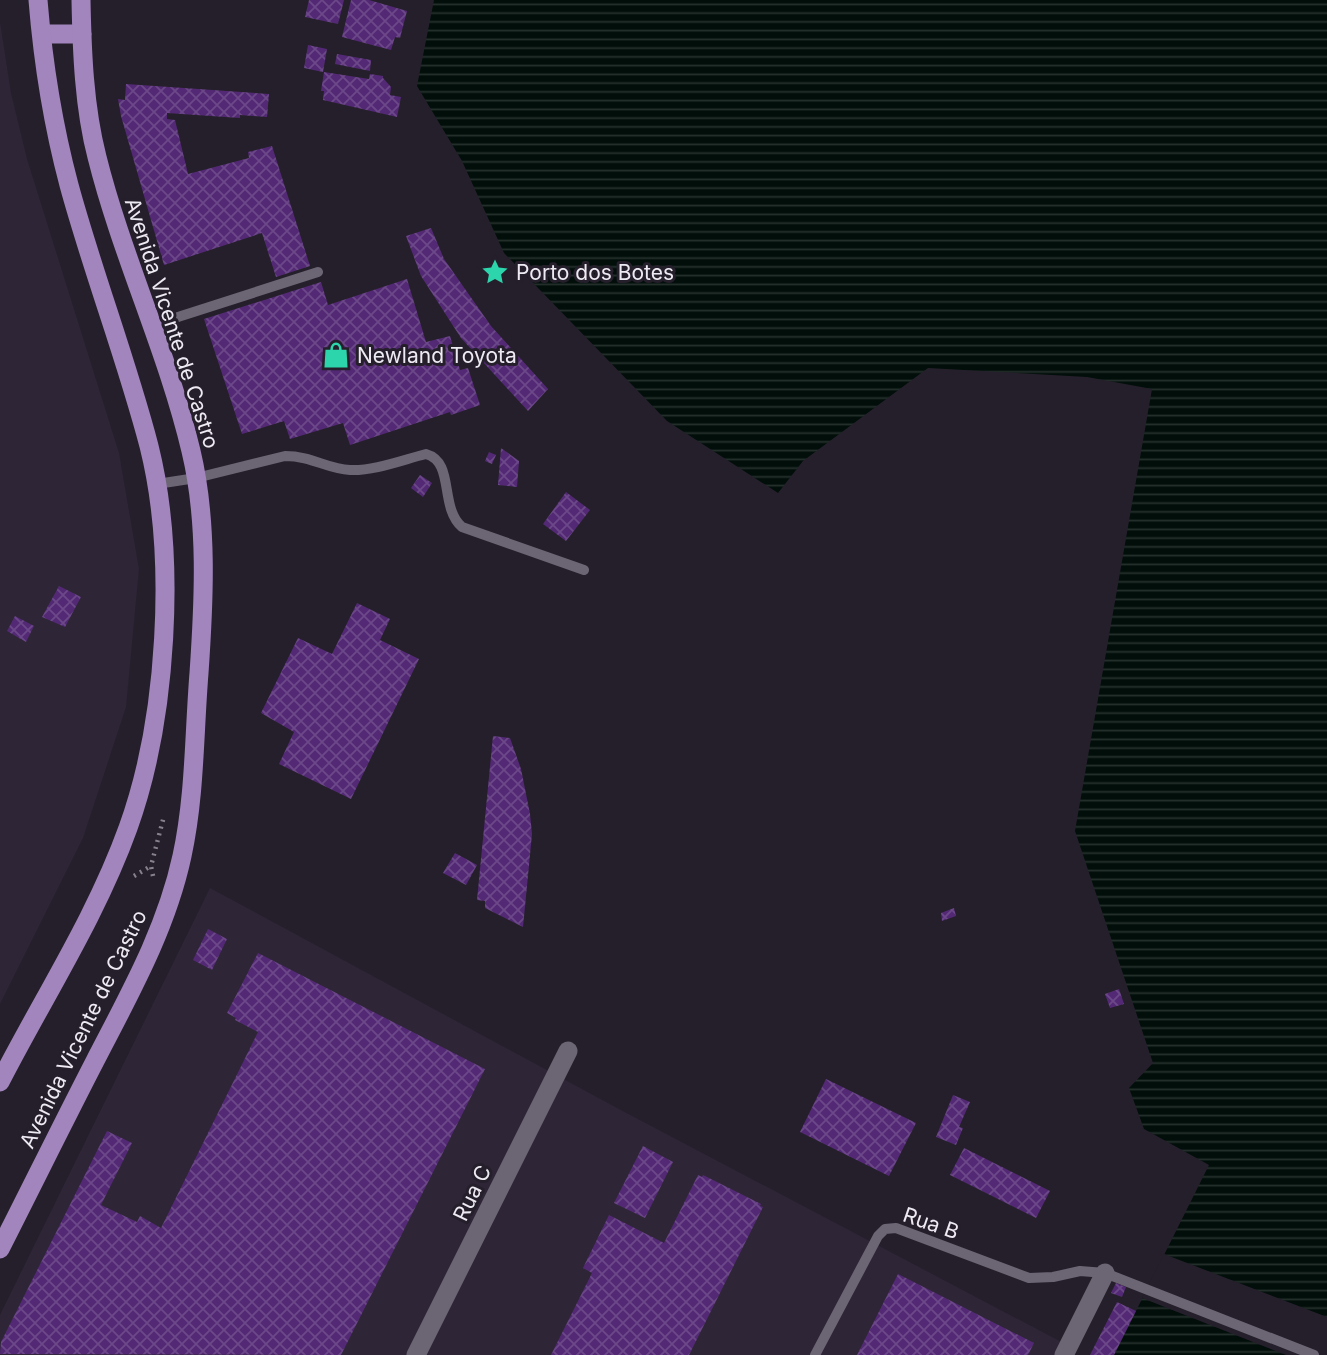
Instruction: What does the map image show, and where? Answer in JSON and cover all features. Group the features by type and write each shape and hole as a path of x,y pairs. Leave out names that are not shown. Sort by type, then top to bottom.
{"main road":[{"path":"0,1082 103,887 128,828 153,734 164,617 164,563 157,484 145,435 69,185 57,130 38,0"},
{"name":"Avenida Vicente de Castro","path":"0,1249 145,963 168,909 182,856 195,761 203,618 201,528 196,478 191,451 153,325 116,222 96,154 88,102 81,0"},
{"path":"42,34 82,34"}],"street":[{"name":"Rua C","path":"416,1355 568,1051"},
{"path":"1064,1355 1105,1273"}],"lane":[{"path":"153,325 318,272"},
{"path":"157,484 196,478 285,456 299,456 349,470 426,454 433,456 441,464 450,512 462,527 584,570"},
{"name":"Rua B","path":"815,1355 878,1236 885,1229 896,1228 1029,1279 1080,1271 1105,1273"},
{"path":"1105,1273 1314,1355"}],"shaded area":[{"path":"434,0 1327,0 1327,1355 1114,1355 1209,1165 1144,1129 1129,1088 1153,1063 1075,831 1152,389 1087,377 928,368 803,461 778,493 667,421 504,253 462,161 417,86"},
{"path":"0,22 11,93 27,159 119,453 139,569 126,707 83,838 0,1004"},
{"path":"210,888 617,1108 1069,1346 1064,1355 0,1355 0,1315"}],"pier":[{"path":"1164,1254 1327,1317 1327,1355 1286,1355 1142,1298"}],"building":[{"path":"309,0 344,0 338,24 305,17"},
{"path":"351,0 369,0 407,11 400,38 395,37 391,50 342,37"},
{"path":"308,45 327,49 323,72 304,68"},
{"path":"337,54 371,60 370,71 335,64"},
{"path":"324,72 369,79 370,74 383,76 391,87 390,95 401,97 397,117 323,100 324,91 321,91"},
{"path":"126,84 269,94 267,117 167,113 167,119 175,120 188,174 249,158 248,152 272,146 310,266 276,277 262,233 164,265 121,116 118,99 125,100"},
{"path":"431,228 444,259 491,326 548,389 528,411 461,338 421,276 406,236"},
{"name":"Newland Toyota","path":"407,279 426,342 450,336 460,370 468,368 480,405 451,415 450,412 350,445 343,423 290,439 284,421 242,434 204,319 321,282 328,305"},
{"path":"501,448 519,461 517,487 498,485"},
{"path":"489,452 496,455 492,464 485,461"},
{"path":"420,475 432,483 423,497 411,488"},
{"path":"566,492 590,510 566,541 543,524"},
{"path":"59,586 81,597 65,627 42,617"},
{"path":"357,603 390,619 380,640 419,659 351,799 279,764 294,732 261,713 298,638 332,654"},
{"path":"15,616 34,626 26,642 7,631"},
{"path":"493,736 510,738 521,769 530,814 532,834 523,927 485,908 485,901 477,900"},
{"path":"455,853 477,865 466,885 443,873"},
{"path":"954,908 956,916 942,921 941,913"},
{"path":"208,929 227,939 212,970 193,960"},
{"path":"258,953 485,1069 341,1355 0,1354 1,1342 107,1131 132,1143 101,1205 137,1222 140,1216 161,1228 258,1032 227,1013"},
{"path":"1119,989 1124,1004 1110,1008 1105,994"},
{"path":"826,1079 916,1123 889,1176 800,1132"},
{"path":"953,1095 970,1102 959,1127 963,1128 956,1145 936,1137"},
{"path":"643,1146 673,1162 645,1218 614,1203"},
{"path":"964,1148 1050,1191 1036,1218 950,1175"},
{"path":"698,1175 703,1175 763,1207 689,1355 551,1355 592,1273 583,1268 609,1215 664,1243"},
{"path":"898,1274 1034,1343 1028,1355 857,1355"},
{"path":"1116,1283 1126,1287 1122,1297 1111,1293"},
{"path":"1117,1302 1136,1311 1114,1355 1090,1355"}],"place":[{"name":"Porto dos Botes","path":"495,272"},
{"name":"Newland Toyota","path":"336,355"}]}
